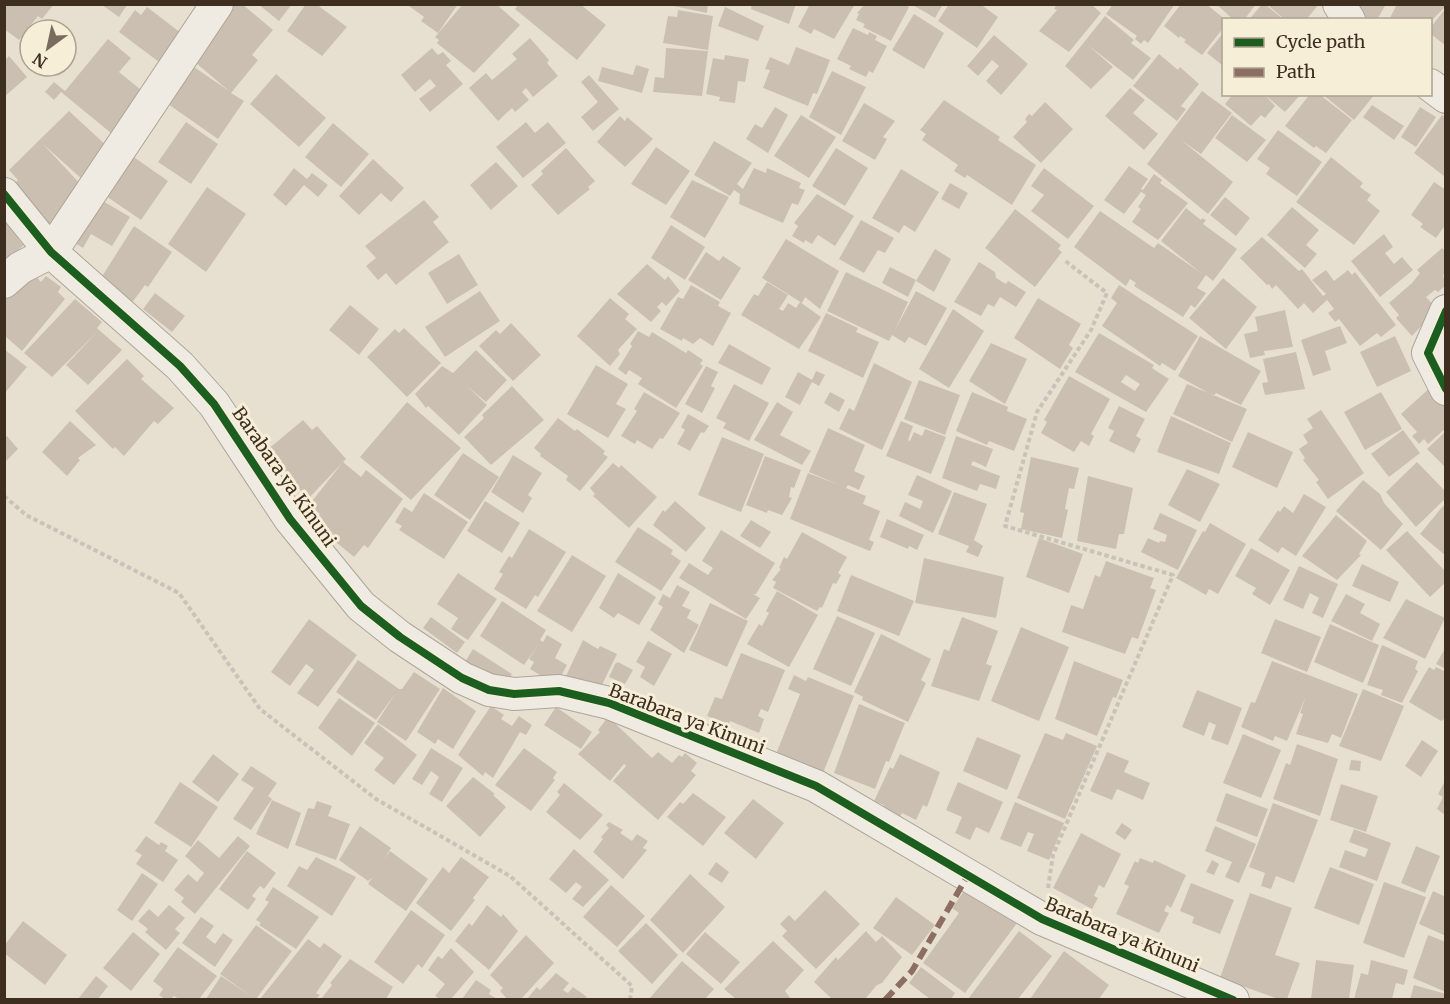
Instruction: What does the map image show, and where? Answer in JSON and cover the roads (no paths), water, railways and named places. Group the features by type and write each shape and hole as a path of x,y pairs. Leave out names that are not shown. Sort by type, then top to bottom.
{"street":[{"path":"4,282 20,268 51,252 217,4"},
{"path":"1340,4 1349,18"},
{"path":"1432,86 1446,97"},
{"name":"Barabara ya Kinuni","path":"4,194 51,252 180,366 214,404 246,455 298,528 361,606 400,637 462,678 489,690 514,693 559,692 609,703 816,786 1042,919 1233,999"},
{"path":"1446,311 1428,353 1446,389"}]}
